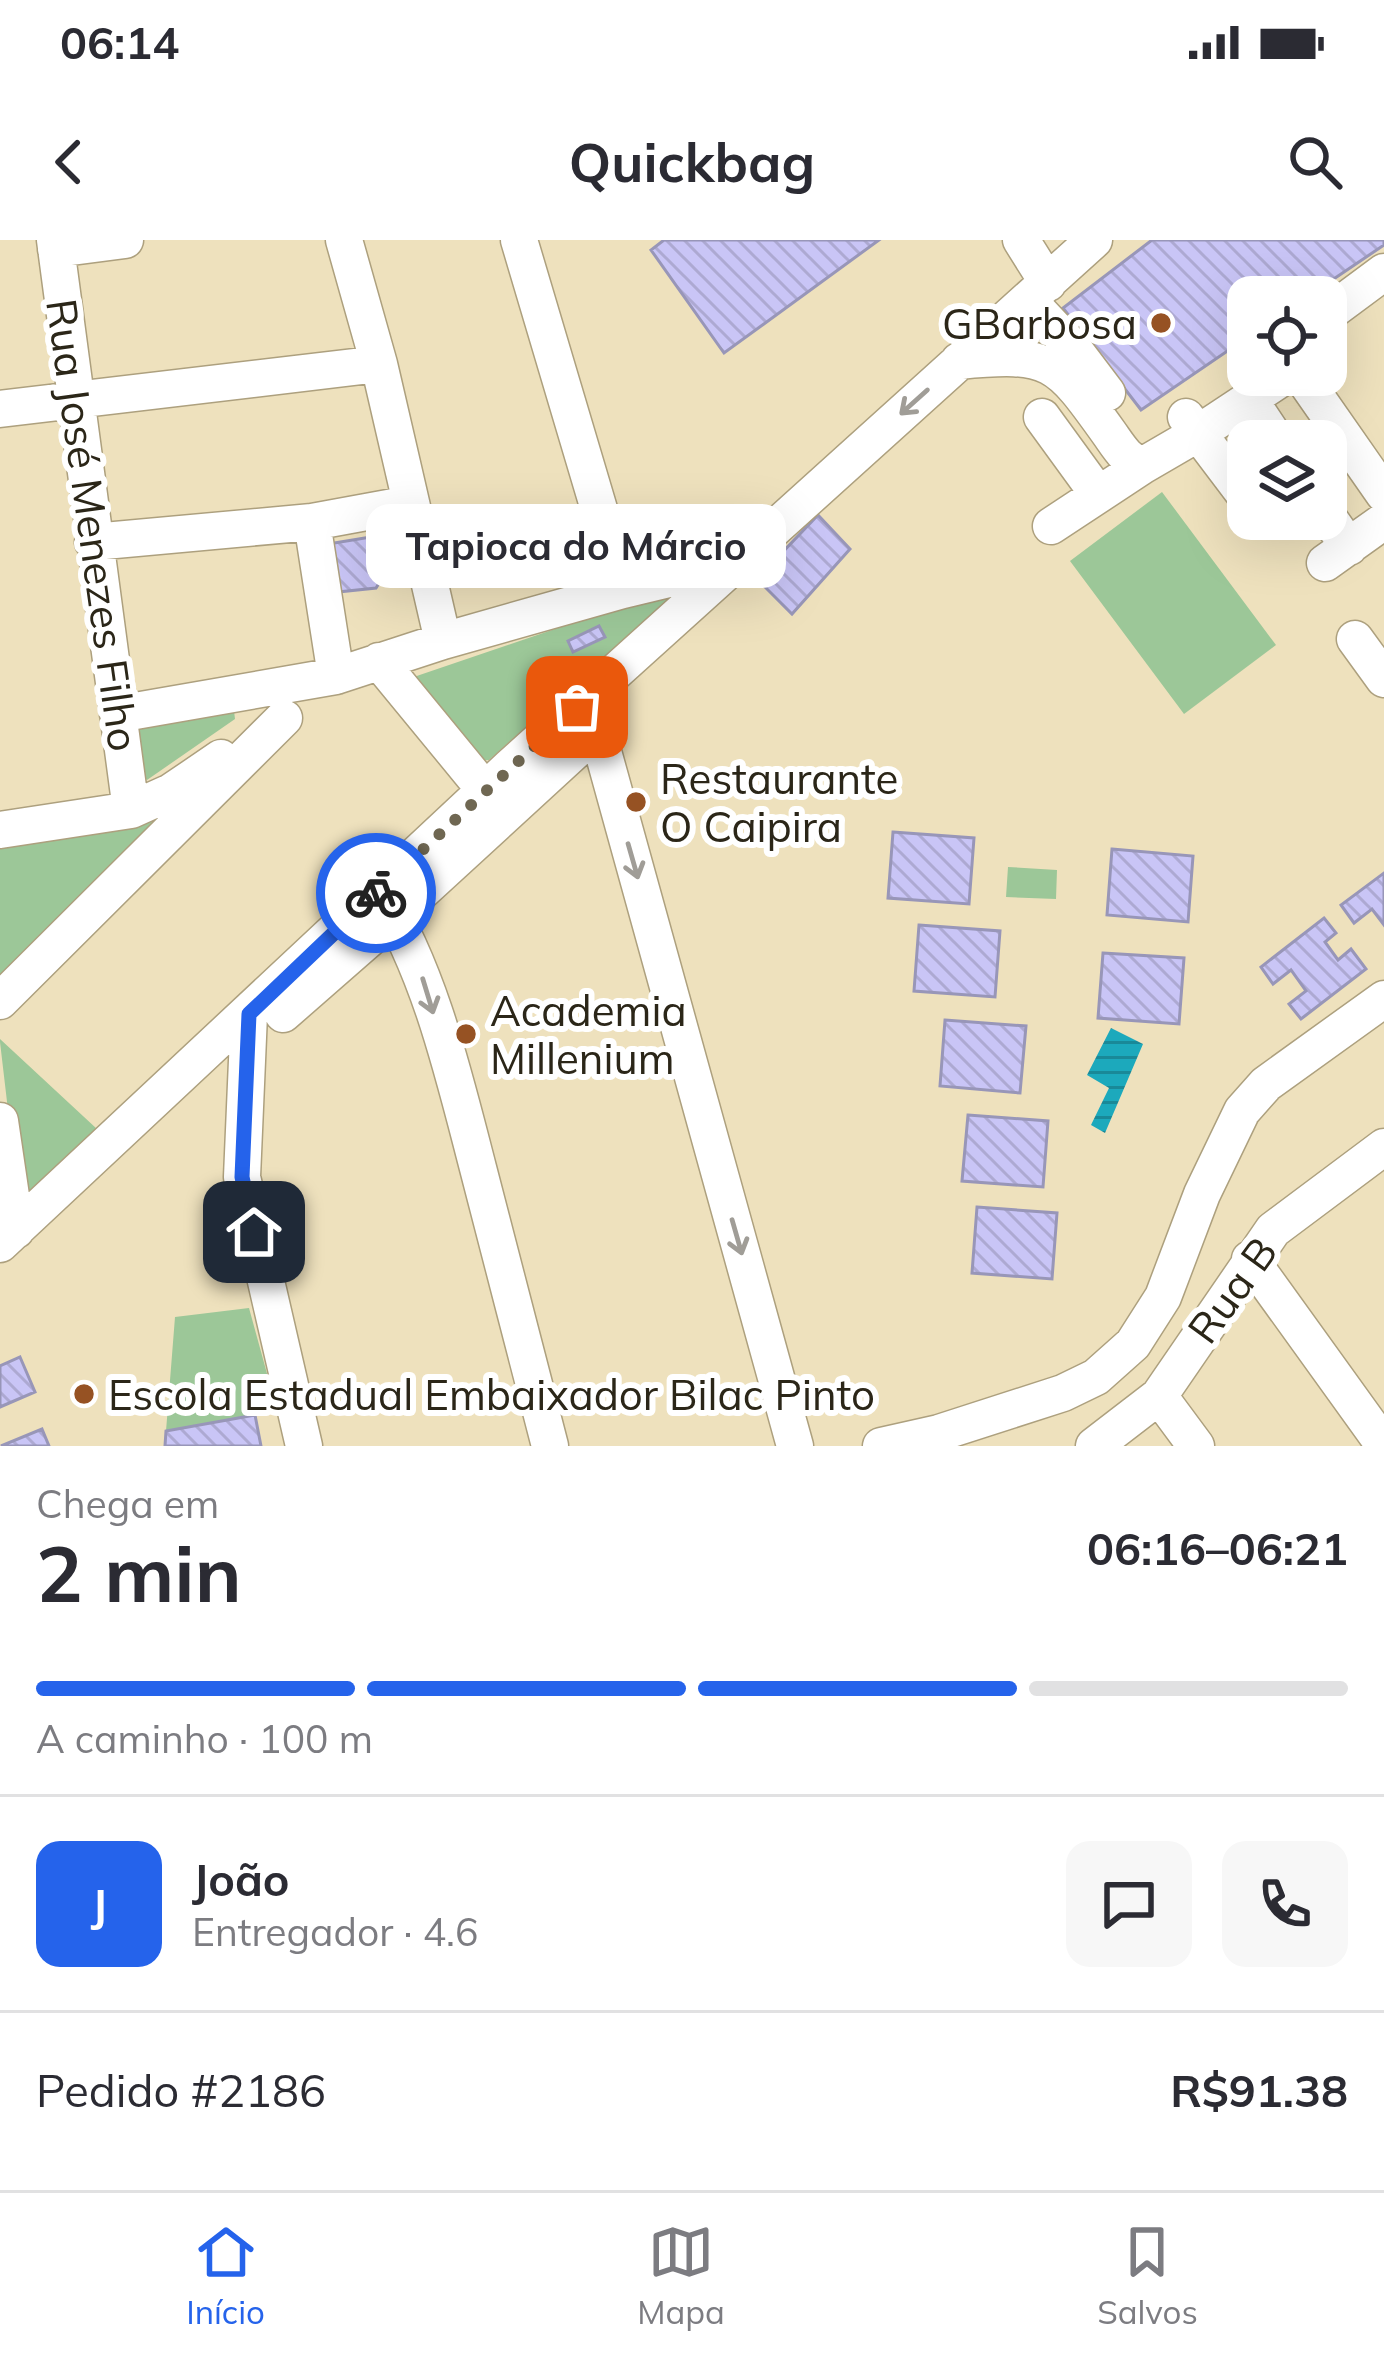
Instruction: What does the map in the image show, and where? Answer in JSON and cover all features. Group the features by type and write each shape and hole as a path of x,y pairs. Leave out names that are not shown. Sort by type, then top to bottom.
{"street":[{"path":"56,245 125,240"},
{"path":"344,240 379,364 443,641"},
{"path":"519,240 623,590"},
{"path":"1021,240 1038,291 1072,348 1142,435 1192,425"},
{"path":"8,1237 387,903 584,737 604,683 1094,240"},
{"name":"Rua José Menezes Filho","path":"56,245 131,810"},
{"path":"1347,299 1384,272"},
{"path":"959,361 1012,357 1055,368 1076,387 1127,458 1142,466"},
{"path":"0,409 379,364"},
{"path":"1051,526 1142,466 1234,396"},
{"path":"1316,396 1384,494"},
{"path":"1042,417 1098,494"},
{"path":"1192,425 1227,471"},
{"path":"93,542 312,522 410,504"},
{"path":"1333,540 1337,555 1384,521"},
{"path":"312,522 336,676"},
{"path":"118,714 336,676 443,641 737,562"},
{"path":"1355,639 1384,679"},
{"path":"379,661 485,790"},
{"path":"0,1000 284,718 336,676"},
{"path":"604,683 584,737 795,1446"},
{"path":"0,830 131,810 171,791 284,718"},
{"path":"387,903 485,790 584,737"},
{"path":"387,903 421,975 463,1112 550,1446"},
{"path":"881,1446 939,1433 1063,1393 1096,1377 1133,1344 1163,1297 1202,1194 1242,1111 1266,1084 1384,999"},
{"path":"248,1028 242,1177 304,1446"},
{"path":"0,1121 8,1237"},
{"name":"Rua B","path":"1094,1446 1159,1396 1273,1230 1381,1156"},
{"path":"1250,1259 1384,1445"},
{"path":"1159,1396 1196,1446"}],"green space":[{"path":"1162,492 1276,645 1184,714 1070,561"},
{"path":"684,585 489,760 477,761 402,681"},
{"path":"234,711 235,719 147,780 130,765 128,720"},
{"path":"234,767 0,989 0,847"},
{"path":"1008,867 1057,870 1056,899 1006,897"},
{"path":"0,1042 97,1129 19,1204"},
{"path":"249,1308 277,1410 166,1431 175,1317"}],"water":[{"path":"1111,1028 1143,1044 1105,1133 1091,1125 1109,1088 1087,1075"}],"building":[{"path":"664,240 879,240 724,353 651,250"},
{"name":"GBarbosa","path":"1152,240 1384,240 1384,245 1338,276 1227,276 1227,351 1141,410 1063,308"},
{"path":"818,515 850,549 792,614 757,579"},
{"path":"383,535 386,572 376,588 328,593 322,545"},
{"path":"599,626 605,637 573,652 568,641"},
{"path":"893,832 974,838 969,904 888,898"},
{"path":"1112,849 1193,856 1188,922 1107,915"},
{"path":"1384,873 1384,925 1372,909 1354,923 1341,905"},
{"path":"1324,918 1336,933 1325,942 1338,960 1351,949 1366,969 1301,1019 1289,1004 1306,991 1291,970 1273,984 1261,967"},
{"path":"919,925 1000,931 995,997 914,991"},
{"path":"1103,953 1184,958 1179,1024 1098,1018"},
{"path":"945,1020 1026,1026 1020,1093 940,1086"},
{"path":"968,1115 1048,1121 1043,1187 962,1181"},
{"path":"977,1207 1057,1213 1052,1279 972,1273"},
{"path":"20,1357 35,1392 0,1407 0,1366"},
{"path":"255,1415 261,1446 165,1446 166,1431"},
{"path":"42,1429 49,1446 1,1446"}],"way so far":[{"path":"376,893 577,707"}],"place":[{"name":"GBarbosa","path":"1161,323"},
{"name":"Tapioca do Márcio","path":"577,707"},
{"name":"Restaurante O Caipira","path":"636,802"},
{"name":"Academia Millenium","path":"466,1034"},
{"name":"Escola Estadual Embaixador Bilac Pinto","path":"84,1394"}],"route":[{"path":"254,1232 242,1177 249,1014 376,893"}]}
